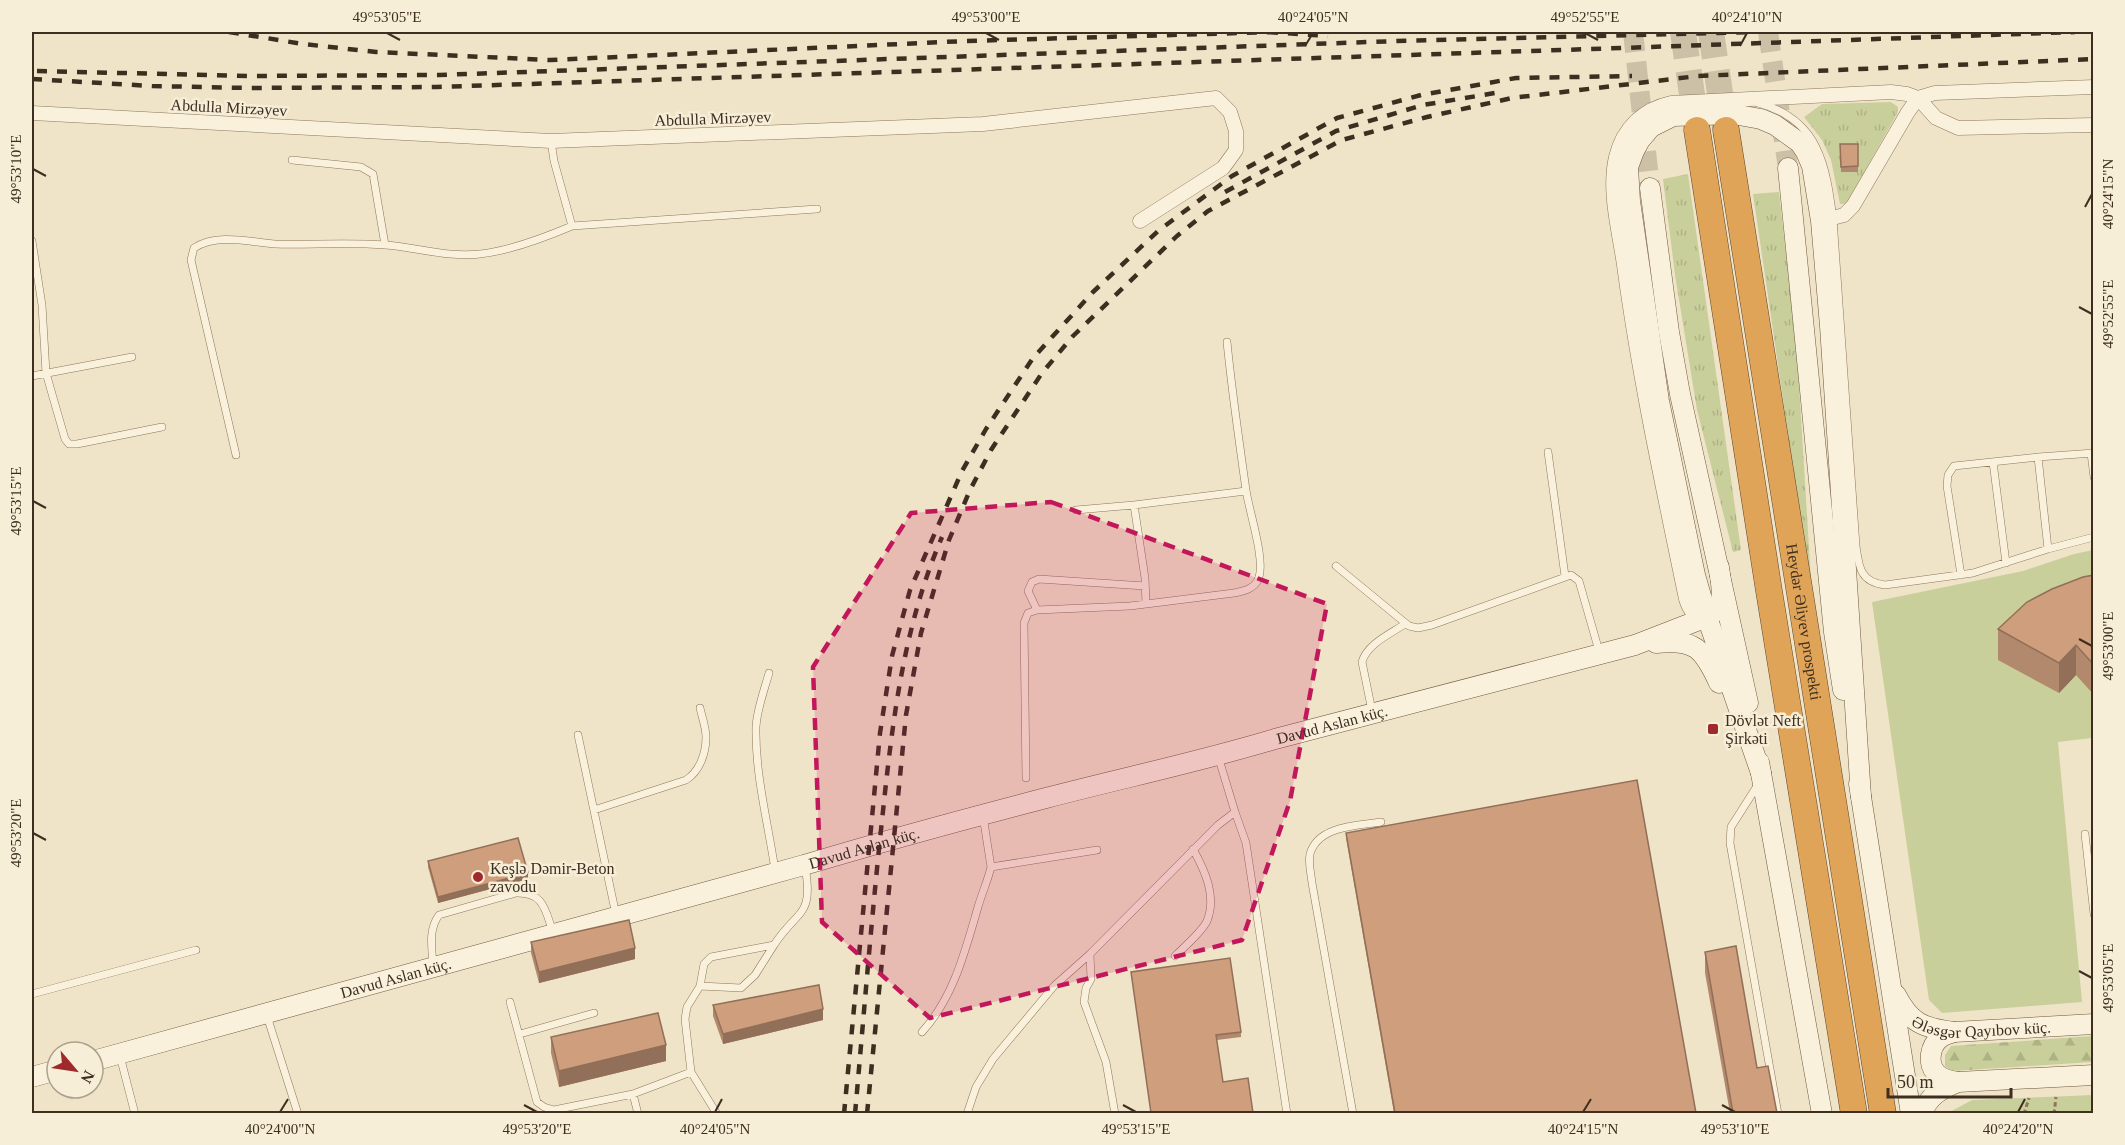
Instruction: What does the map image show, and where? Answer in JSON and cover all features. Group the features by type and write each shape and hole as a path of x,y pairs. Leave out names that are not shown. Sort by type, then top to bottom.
{"highway":[{"name":"Heydər Əliyev prospekti","path":"1697,130 1854,1113"},
{"name":"Heydər Əliyev prospekti","path":"1726,130 1884,1113"}],"main road":[{"path":"1762,775 1695,576 1659,401 1630,201 1629,167 1640,140 1651,127 1662,120 1686,115 1733,114 1761,119 1791,135 1806,152 1812,166 1827,220 1831,337 1861,797"},
{"path":"1788,168 1833,632 1911,1113"},
{"path":"1650,188 1669,332 1680,394 1762,775 1822,1113"},
{"path":"1635,645 1707,617 1721,605 1719,567"},
{"path":"1635,645 1683,642 1704,654 1711,664 1762,775"},
{"name":"Davud Aslan küç.","path":"105,1058 880,842 1045,798 1218,756 1635,645"},
{"name":"Ələsgər Qayıbov küç.","path":"1891,986 1902,1007 1915,1021 1935,1029 1953,1032 2094,1024"},
{"path":"1953,1032 1940,1038 1931,1054 1931,1064 1936,1073 1944,1079 1958,1082 2094,1075"},
{"path":"1922,1113 1927,1102 1935,1094 1958,1082"}],"street":[{"path":"1827,220 1844,215 1853,206 1908,112 1918,98 1926,94 2094,87"},
{"path":"1707,617 1691,612 1686,599 1639,369 1613,183 1617,154 1634,123 1659,106 1671,104 1891,92 1918,98 1936,118 1958,128 2094,125"},
{"name":"Abdulla Mirzəyev","path":"32,113 551,141 983,124 1216,98 1230,112 1236,131 1236,150 1223,168 1140,221"}],"lane":[{"path":"1741,100 1766,105 1784,114 1809,136 1823,161 1856,546 1860,569 1875,584 1885,585 1961,575 2094,537"},
{"path":"551,141 554,161 572,226"},
{"path":"292,160 361,166 373,174 385,245"},
{"path":"236,455 191,260 194,248 202,243 214,239 275,244 385,245 443,253 480,254 545,238 572,226 817,209"},
{"path":"32,241 42,305 46,373 65,439 69,444 76,444 162,427"},
{"path":"1026,778 1024,623 1028,613 1037,610 1130,606 1234,593 1254,586 1259,577 1261,564 1246,491 1227,342"},
{"path":"32,376 132,357"},
{"path":"1548,452 1564,576"},
{"path":"1961,575 1947,486 1948,475 1954,466 2092,453 2094,477"},
{"path":"2038,457 2048,549"},
{"path":"1993,462 2006,563"},
{"path":"1076,510 1246,491"},
{"path":"1134,505 1146,604"},
{"path":"1336,566 1406,624 1418,628 1431,626 1571,575 1580,581 1599,654"},
{"path":"1037,610 1028,591 1032,582 1039,579 1144,586"},
{"path":"1372,714 1362,662 1364,656 1374,645 1406,624"},
{"path":"769,673 758,711 756,727 759,772 775,872"},
{"path":"594,810 687,780 695,775 706,737 700,708"},
{"path":"578,735 617,917"},
{"path":"1218,756 1246,843 1287,1113"},
{"path":"1762,775 1731,826 1730,843 1778,1113"},
{"path":"967,1113 976,1087 993,1059 1054,986 1090,954 1193,849 1235,812"},
{"path":"922,1032 938,1013 956,978 974,927 991,867 983,816"},
{"path":"1353,1113 1312,883 1310,854 1316,841 1328,832 1381,822"},
{"path":"2085,834 2094,914"},
{"path":"1176,956 1206,923 1209,912 1209,880 1193,849"},
{"path":"991,867 1097,850"},
{"path":"700,986 741,988 754,975 774,945 806,905 808,888 804,865"},
{"path":"433,968 431,933 439,915 516,893 526,892 542,902 554,934"},
{"path":"717,1113 691,1072 685,1019 687,1007 700,986 704,964 711,957 774,945"},
{"path":"32,994 196,950"},
{"path":"1090,954 1091,979 1086,988 1084,1002 1106,1062 1115,1113"},
{"path":"510,1002 537,1102 544,1107 554,1110 633,1094 691,1072"},
{"path":"266,1013 298,1113"},
{"path":"520,1034 594,1013"},
{"path":"119,1054 135,1113"},
{"path":"633,1094 638,1113"}],"path":[{"path":"2054,1113 2056,1097"},
{"path":"2024,1113 2029,1098"}],"highlighted area":[{"path":"1051,502 1327,604 1290,801 1242,940 930,1018 822,922 813,667 911,513"}],"green space":[{"path":"1891,102 1898,107 1897,114 1849,199 1845,204 1840,204 1831,160 1822,140 1804,117 1822,104"},
{"path":"1688,174 1741,550 1733,552 1697,410 1675,275 1663,179"},
{"path":"1779,192 1797,351 1812,597 1753,194"},
{"path":"2093,550 2093,748 2092,738 2058,742 2082,1002 1942,1013 1929,1000 1872,602 2023,571"},
{"path":"2093,1036 2093,1062 1952,1071 1945,1066 1945,1055 1951,1046"},
{"path":"2093,1095 2093,1113 1948,1113 1972,1100"}],"building":[{"path":"1840,144 1858,144 1858,166 1841,167"},
{"path":"2094,575 2094,665 2076,645 2059,663 1998,629 2027,602 2052,589"},
{"path":"1637,780 1696,1113 1395,1113 1346,833"},
{"path":"518,838 528,873 438,897 428,861"},
{"path":"629,920 635,948 539,972 531,942"},
{"path":"1736,946 1757,1068 1768,1066 1777,1113 1733,1113 1705,952"},
{"path":"1230,958 1241,1032 1216,1035 1223,1082 1248,1078 1253,1113 1151,1113 1131,972"},
{"path":"819,985 823,1009 723,1034 713,1005"},
{"path":"658,1013 666,1045 559,1071 551,1037"}],"tunnel":[{"path":"1633,32 1650,188"},
{"path":"1683,32 1697,129"},
{"path":"1711,32 1725,127"},
{"path":"1768,32 1788,168"}],"railway":[{"path":"229,32 303,44 376,52 550,60 966,41 1274,32"},
{"path":"1268,32 1328,36"},
{"path":"37,71 249,76 439,75 1397,41 1755,32"},
{"path":"32,79 152,86 248,88 437,87 2075,32"},
{"path":"867,1114 906,715 921,633 949,540 970,490 991,450 1042,373 1073,336 1177,236 1208,211 1342,140 1427,117 1512,98 1698,76 2094,59"},
{"path":"844,1114 880,733 892,656 910,590 962,471 986,429 1033,358 1093,292 1158,231 1232,176 1337,118 1421,95 1516,78 1632,76"},
{"path":"1225,192 1336,131 1423,105 1495,93"},
{"path":"855,1114 879,849 896,706 918,604 942,537"}],"place":[{"name":"Dövlət Neft Şirkəti","path":"1713,729"},
{"name":"Keşlə Dəmir-Beton zavodu","path":"478,877"}]}
